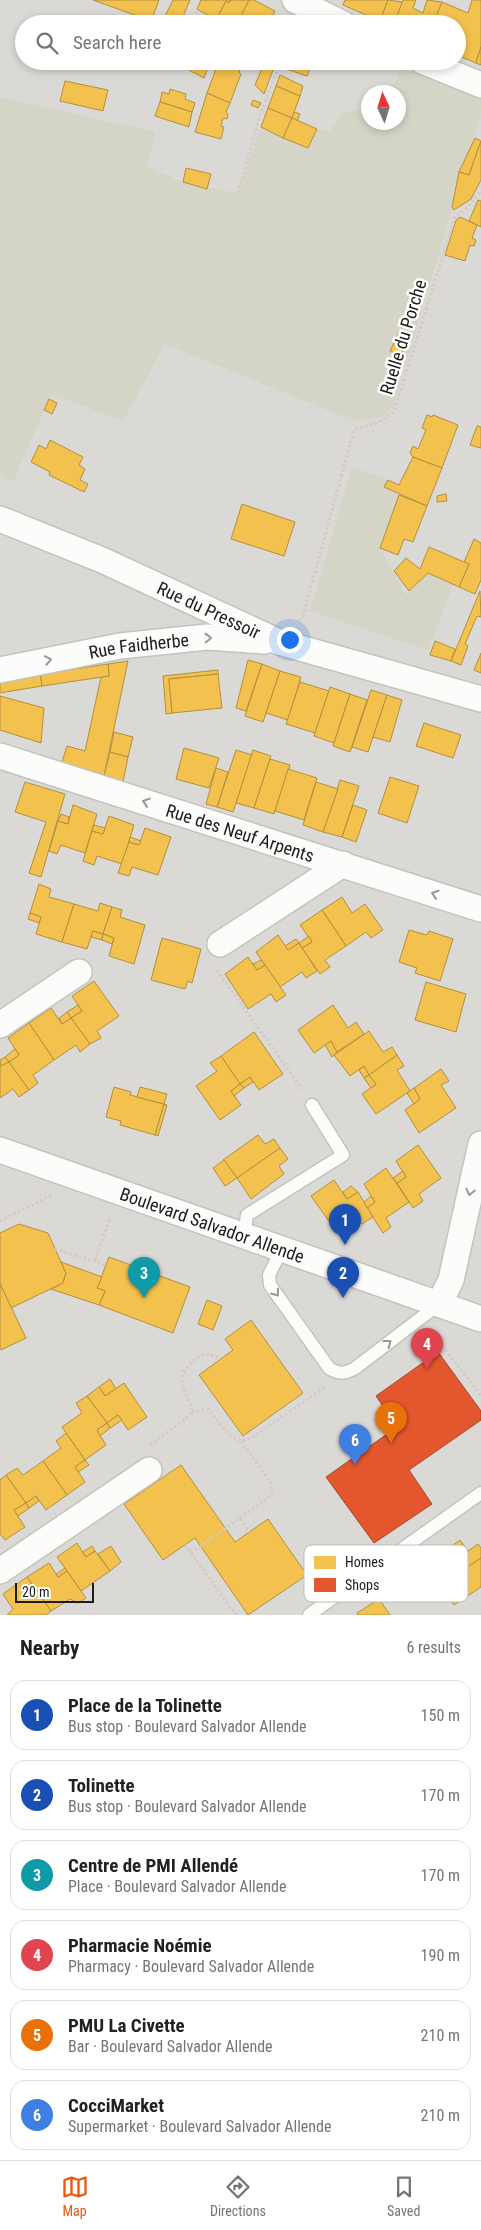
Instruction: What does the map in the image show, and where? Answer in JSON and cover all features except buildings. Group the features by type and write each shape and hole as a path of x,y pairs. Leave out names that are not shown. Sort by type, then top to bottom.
{"street":[{"path":"295,0 325,15"},
{"path":"444,70 481,85"},
{"name":"Rue du Pressoir","path":"0,519 102,560 279,642 481,699"},
{"name":"Rue Faidherbe","path":"0,670 120,646 208,637 279,642"},
{"name":"Rue des Neuf Arpents","path":"0,756 481,909"},
{"path":"220,944 342,864"},
{"path":"0,1025 79,972"},
{"path":"439,1304 451,1280 481,1144"},
{"name":"Boulevard Salvador Allende","path":"0,1150 481,1320"},
{"path":"0,1570 147,1460"}],"lane":[{"path":"244,1237 247,1216 343,1155 312,1104"},
{"path":"282,1249 269,1275 270,1285 329,1368 336,1372 346,1374 439,1304"},
{"path":"408,1545 481,1493"},
{"path":"309,1615 327,1602"}],"path":[{"path":"238,194 260,115 278,70"},
{"name":"Ruelle du Porche","path":"279,642 303,616 354,430 379,422 394,412 455,217 467,208 481,191"},
{"path":"220,944 210,961 312,1104"},
{"path":"0,1221 65,1189 73,1175"},
{"path":"95,1260 110,1218 103,1216"},
{"path":"55,1249 106,1264"},
{"path":"414,1323 435,1335 481,1396"},
{"path":"192,1412 191,1403 184,1392 182,1378 184,1372 198,1356 209,1354 220,1359"},
{"path":"241,1441 251,1438 346,1374"},
{"path":"147,1460 192,1412 208,1409 229,1435 241,1441 271,1483 272,1492 268,1499 191,1553"},
{"path":"240,1518 249,1532"},
{"path":"185,1545 236,1615"}],"shaded area":[{"path":"0,0 481,0 481,1615 0,1615"},
{"path":"400,70 406,70 481,99 481,113 393,407 382,417 354,421 165,344 123,421 51,394 13,482 0,476 0,97 155,132 147,167 183,182 238,193 261,127 308,148 317,129 331,131 342,113 361,109 361,130 406,130 406,85 394,85"},
{"path":"352,467 388,480 384,487 399,495 380,548 406,595 428,573 453,585 428,650 310,611"}],"place":[{"name":"Place de la Tolinette","path":"345,1245"},
{"name":"Centre de PMI Allendé","path":"144,1298"},
{"name":"Tolinette","path":"343,1298"},
{"name":"Pharmacie Noémie","path":"427,1369"},
{"name":"PMU La Civette","path":"391,1443"},
{"name":"CocciMarket","path":"355,1465"}]}
